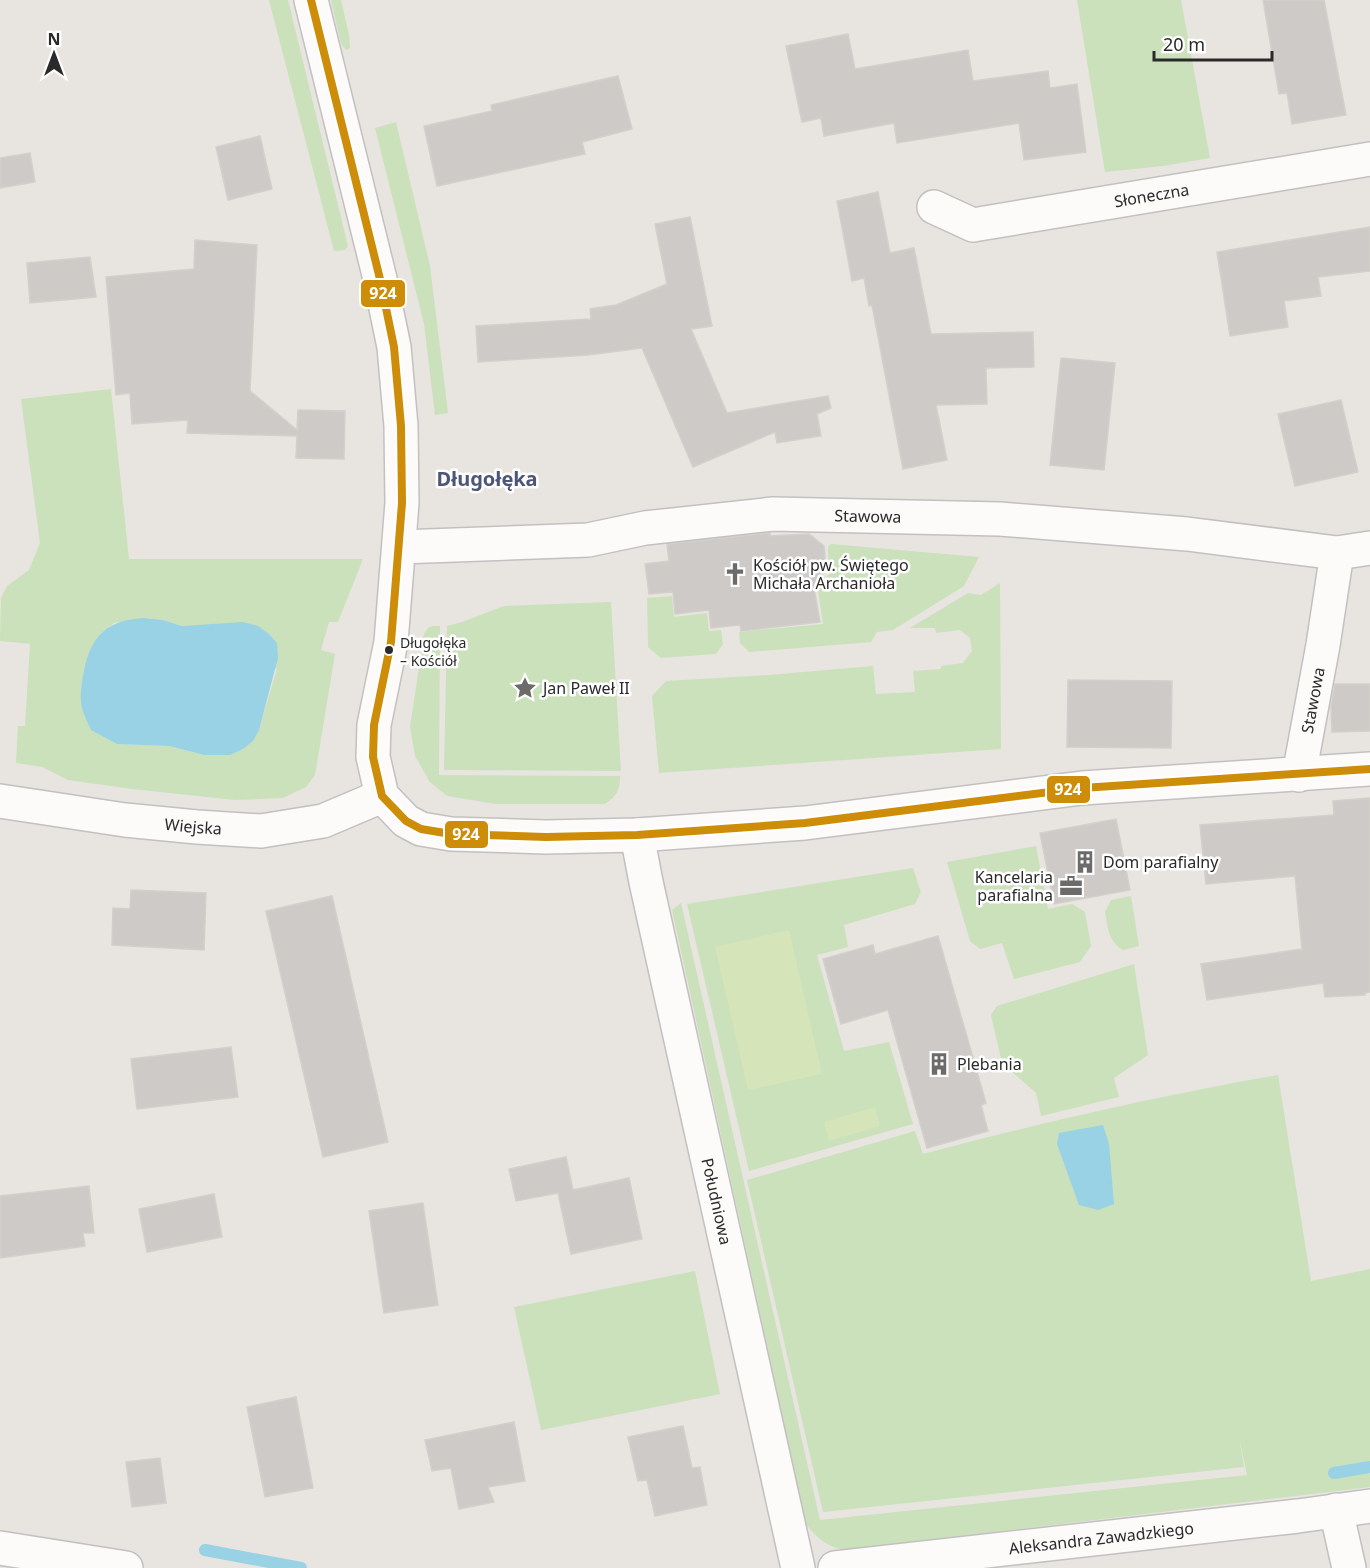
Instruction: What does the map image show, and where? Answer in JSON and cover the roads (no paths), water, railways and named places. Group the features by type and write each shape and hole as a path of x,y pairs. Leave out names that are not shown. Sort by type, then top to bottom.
{"street":[{"path":"310,0 380,279 394,347 402,437 403,490 391,642 374,725 373,757 382,796 406,822 421,830 451,834 546,837 637,835 805,823 1082,788 1370,769"},
{"name":"Słoneczna","path":"934,207 973,225 1370,159"},
{"name":"Stawowa","path":"400,547 588,540 645,528 773,514 1000,519 1187,534 1336,553 1370,548"},
{"name":"Stawowa","path":"1299,774 1323,645 1336,553"},
{"name":"Wiejska","path":"0,801 125,820 261,831 322,821 382,796"},
{"name":"Południowa","path":"637,835 798,1568"},
{"name":"Aleksandra Zawadzkiego","path":"835,1568 1370,1506"},
{"path":"1336,1510 1349,1568"},
{"path":"0,1548 126,1568"}],"water":[{"path":"131,619 163,620 182,626 243,622 258,626 277,643 278,658 259,730 253,741 230,755 204,755 169,746 117,744 91,730 83,711 81,689 91,648 103,632 111,626"},
{"path":"1103,1125 1109,1144 1114,1204 1098,1210 1079,1205 1057,1144 1059,1133"}],"waterway":[{"path":"1334,1473 1370,1467"},
{"path":"205,1550 301,1568"}],"place":[{"name":"Kościół pw. Świętego Michała Archanioła","path":"735,574"},
{"name":"Długołęka – Kościół","path":"389,650"},
{"name":"Jan Paweł II","path":"525,688"},
{"name":"Dom parafialny","path":"1085,862"},
{"name":"Kancelaria parafialna","path":"1071,886"},
{"name":"Plebania","path":"939,1064"}],"district":[{"name":"Długołęka","path":"487,479"}]}
